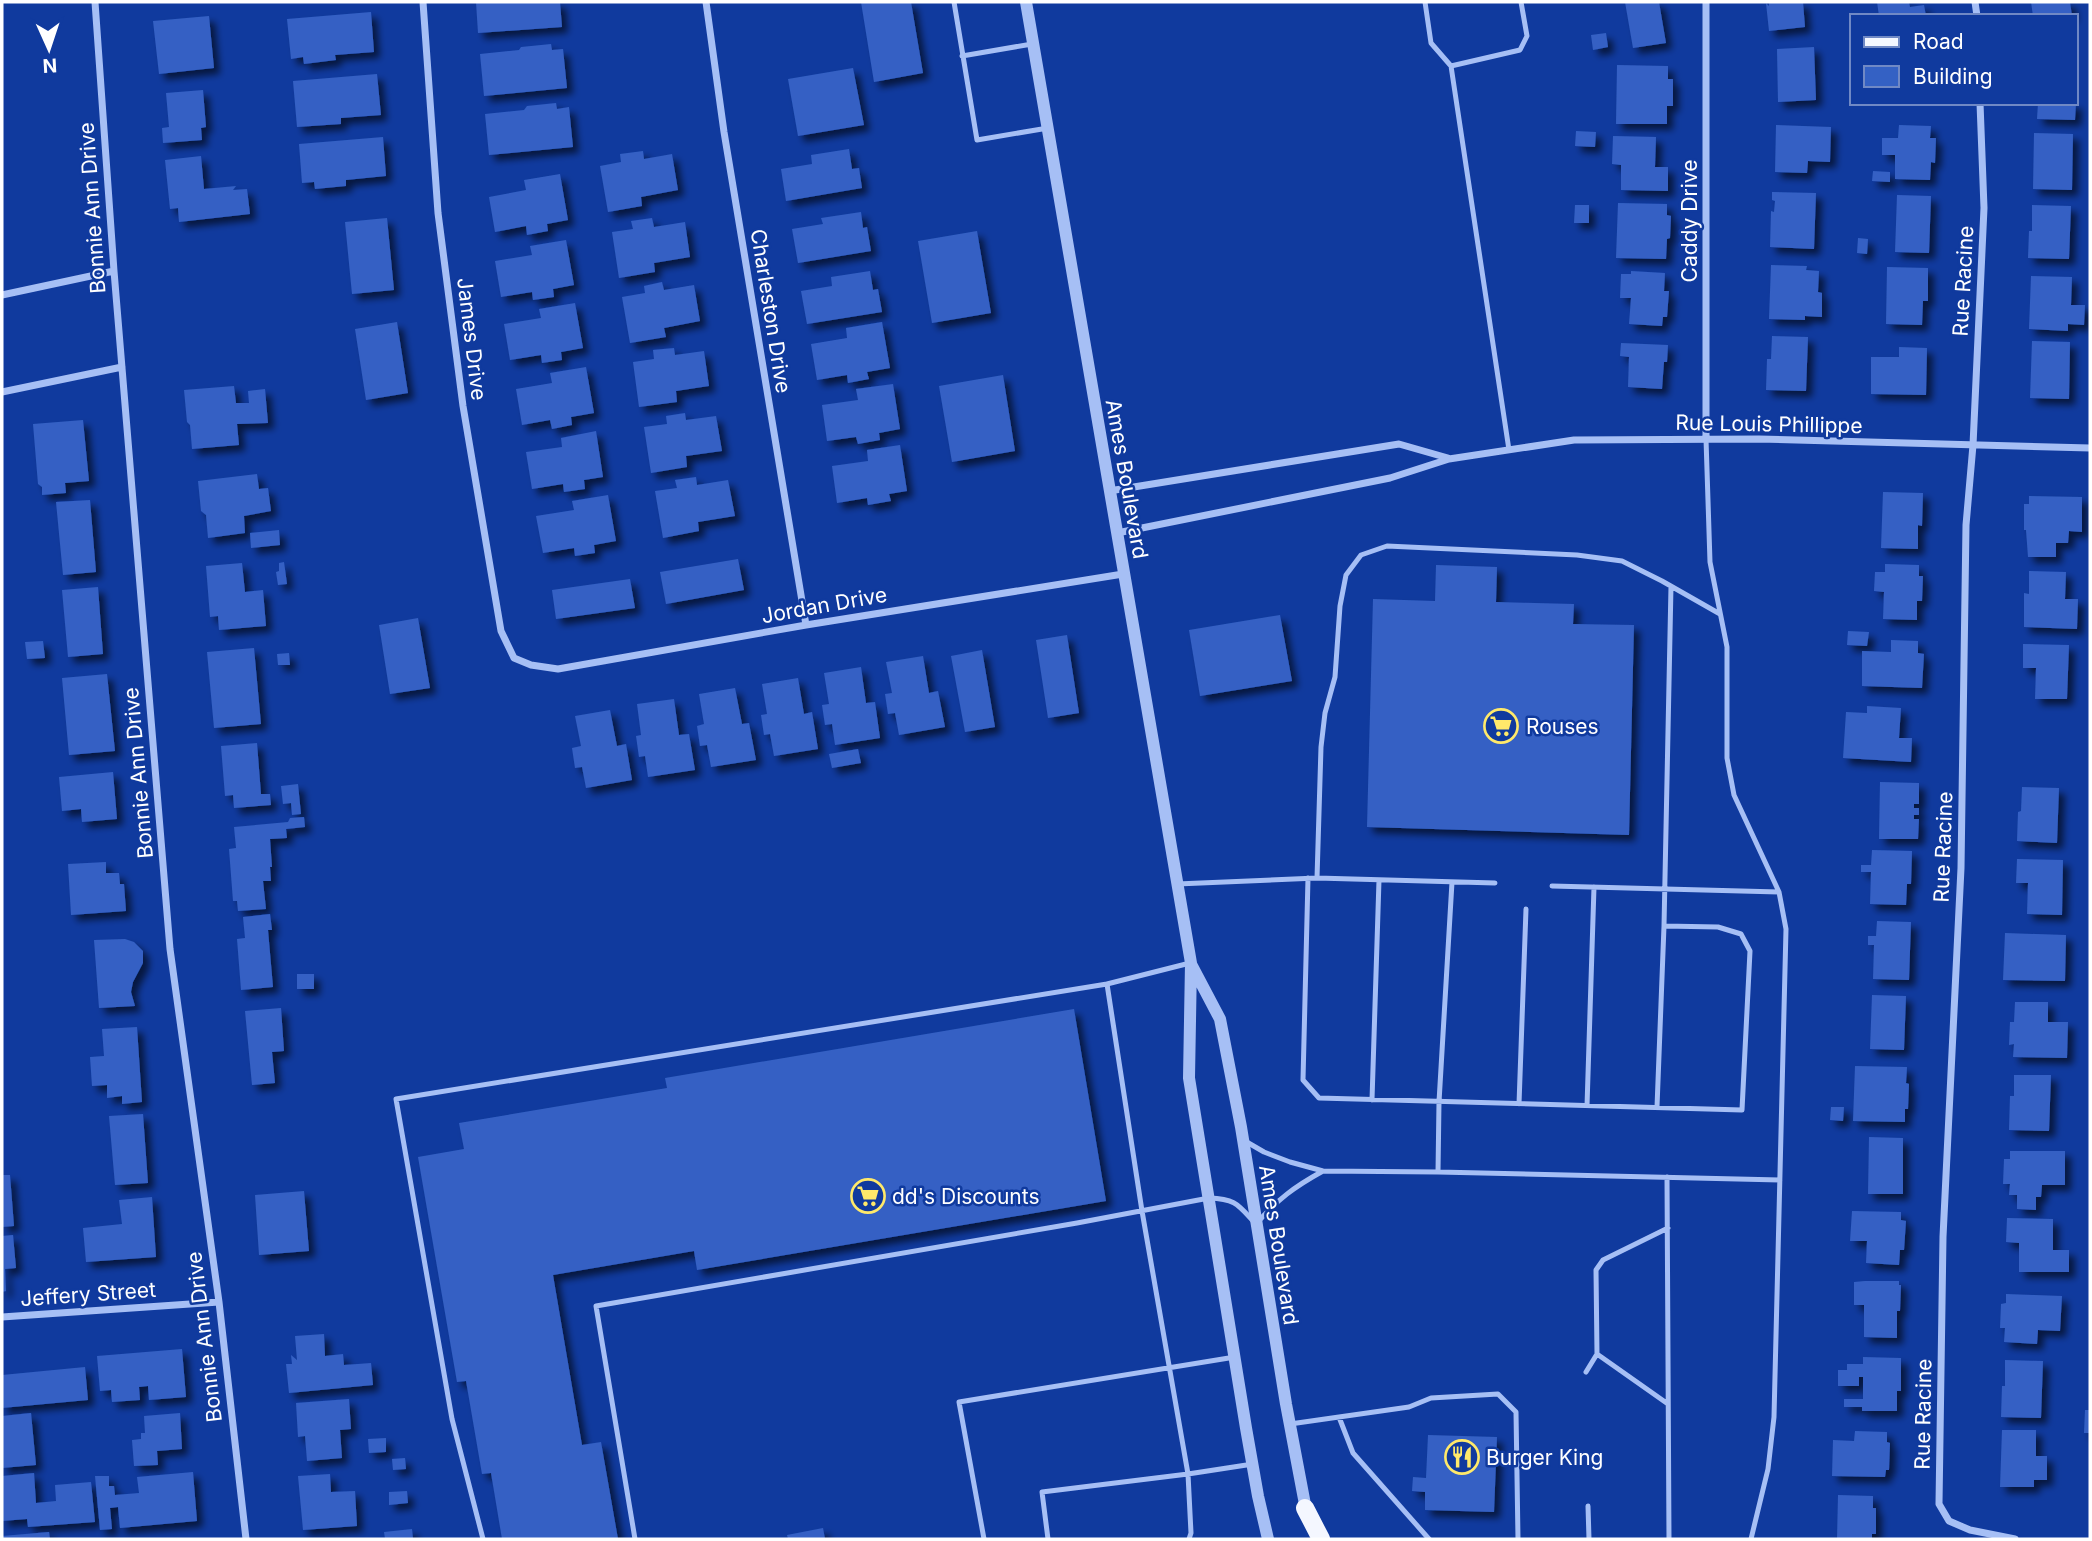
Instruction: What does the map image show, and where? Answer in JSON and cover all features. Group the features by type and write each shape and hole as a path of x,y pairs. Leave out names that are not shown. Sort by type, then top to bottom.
{"main road":[{"path":"1305,1508 1321,1539"}],"street":[{"name":"Bonnie Ann Drive","path":"95,2 114,271 170,949 219,1302 246,1539"},
{"name":"James Drive","path":"424,2 438,213 463,406 501,631 514,658 531,665"},
{"name":"Charleston Drive","path":"706,2 724,132 806,625"},
{"name":"Ames Boulevard","path":"1026,2 1191,963 1189,1078 1253,1464 1268,1539"},
{"name":"Caddy Drive","path":"1706,2 1706,439"},
{"name":"Rue Racine","path":"1980,105 1984,208 1973,445 1966,525 1961,868 1943,1237 1939,1504 1949,1521 1970,1530 2015,1539"},
{"path":"2,295 114,271"},
{"path":"2,392 122,367"},
{"name":"Rue Louis Phillippe","path":"1116,533 1390,478 1449,458 1574,440 1706,439 2090,448"},
{"name":"Rue Louis Phillippe","path":"1109,491 1399,444 1449,458"},
{"name":"Jordan Drive","path":"531,665 558,669 806,625 1123,574"},
{"name":"Ames Boulevard","path":"1191,963 1220,1019 1305,1508 1314,1539"},
{"name":"Jeffery Street","path":"2,1317 219,1302"}],"lane":[{"path":"954,2 977,140 1048,128"},
{"path":"1425,2 1431,43 1451,66 1509,450"},
{"path":"1451,66 1520,50 1527,36 1521,2"},
{"path":"962,56 1034,44"},
{"path":"1706,439 1710,562 1727,647 1727,758 1734,795 1779,892 1786,929 1773,1417 1768,1469 1751,1539"},
{"path":"1317,878 1321,747 1325,713 1335,677 1340,606 1346,575 1361,555 1387,546 1577,555 1622,561 1720,614"},
{"path":"1657,1107 1665,889 1671,586"},
{"path":"1308,878 1303,1080 1319,1098 1742,1110 1750,951 1741,934 1718,927 1664,926"},
{"path":"1177,884 1308,878 1495,883"},
{"path":"1372,1100 1379,880"},
{"path":"1438,1172 1439,1102 1452,882"},
{"path":"1552,886 1779,892"},
{"path":"1587,1106 1594,887"},
{"path":"1519,1104 1526,909"},
{"path":"483,1539 452,1419 396,1099 1107,984 1191,963"},
{"path":"1107,984 1142,1212 1188,1474 1191,1532 1189,1539"},
{"path":"1242,1140 1267,1154 1323,1171 1780,1180"},
{"path":"635,1539 596,1306 1142,1212 1209,1198 1227,1199 1256,1224 1276,1201 1323,1171"},
{"path":"1667,1177 1669,1539"},
{"path":"1586,1372 1598,1353 1596,1270 1603,1260 1668,1228"},
{"path":"1598,1353 1668,1404"},
{"path":"984,1539 959,1402 1235,1357"},
{"path":"1290,1424 1409,1407 1431,1398 1498,1394 1516,1412 1518,1539"},
{"path":"1339,1417 1353,1453 1429,1539"},
{"path":"1048,1539 1042,1492 1253,1464"},
{"path":"1588,1506 1589,1539"}],"building":[{"path":"476,2 560,2 562,27 478,33"},
{"path":"861,2 911,2 923,73 874,82"},
{"path":"1625,2 1659,2 1666,43 1633,48"},
{"path":"1769,2 1803,2 1805,27 1769,31 1766,3 1769,6"},
{"path":"1877,2 1909,2 1910,7 1924,5 1926,14 1879,14"},
{"path":"2031,2 2070,2 2072,14 2033,14"},
{"path":"371,12 374,52 335,55 336,60 304,64 303,57 291,59 287,19"},
{"path":"209,16 214,68 159,74 153,21"},
{"path":"1606,33 1608,47 1593,50 1591,35"},
{"path":"551,44 552,50 563,49 567,88 484,96 480,54"},
{"path":"1814,47 1816,100 1778,102 1777,49"},
{"path":"1617,65 1668,66 1668,79 1673,79 1673,106 1667,106 1667,124 1616,124"},
{"path":"853,68 864,125 798,136 788,79"},
{"path":"377,74 381,115 341,118 341,124 297,127 293,81"},
{"path":"203,90 206,127 201,128 202,140 163,143 162,128 169,127 166,93"},
{"path":"556,103 557,109 569,107 573,147 489,155 485,114"},
{"path":"2038,105 2076,105 2075,120 2037,119"},
{"path":"1776,125 1831,127 1830,162 1808,161 1807,173 1775,172"},
{"path":"1899,125 1931,126 1930,138 1936,138 1935,163 1931,162 1930,180 1895,179 1895,155 1882,155 1882,138 1898,138"},
{"path":"1576,131 1596,132 1595,147 1575,146"},
{"path":"2034,133 2073,134 2072,190 2033,189"},
{"path":"1613,136 1656,137 1655,167 1668,167 1668,191 1621,190 1621,165 1612,164"},
{"path":"383,137 386,176 346,180 346,186 315,189 314,182 302,183 299,144"},
{"path":"849,149 852,169 859,168 862,188 786,201 781,169 812,164 811,155"},
{"path":"643,151 644,159 672,154 678,190 641,197 642,206 608,212 600,166 621,162 620,154"},
{"path":"201,156 204,189 236,186 233,190 247,189 250,214 179,222 178,208 170,209 165,160"},
{"path":"1873,171 1890,172 1890,182 1872,181"},
{"path":"560,174 568,220 547,224 548,231 527,235 526,226 495,232 489,197 526,190 524,180"},
{"path":"1772,192 1816,193 1814,249 1770,247 1771,211 1774,212 1775,201 1772,200"},
{"path":"1897,195 1931,196 1929,253 1895,252"},
{"path":"1618,203 1667,204 1667,215 1671,216 1666,259 1616,258"},
{"path":"1575,205 1589,205 1589,223 1574,223"},
{"path":"2032,205 2071,206 2069,259 2028,258"},
{"path":"861,212 871,251 798,263 792,229 823,224 821,218"},
{"path":"387,218 394,290 352,294 345,222"},
{"path":"652,218 654,227 685,222 690,257 654,263 655,272 619,278 612,232 633,229 631,221"},
{"path":"977,231 991,313 932,323 918,241"},
{"path":"1858,238 1868,239 1867,254 1857,253"},
{"path":"566,240 574,285 553,289 554,297 533,300 532,292 501,297 495,261 532,255 530,246"},
{"path":"1771,265 1807,266 1806,270 1819,271 1818,292 1822,293 1822,317 1805,316 1805,320 1769,319"},
{"path":"1887,267 1928,268 1928,301 1923,301 1922,325 1886,324"},
{"path":"870,271 873,290 878,289 882,312 807,324 801,291 832,286 831,277"},
{"path":"1631,271 1665,273 1664,291 1669,291 1667,317 1663,317 1662,326 1629,324 1631,298 1620,298 1621,274 1631,274"},
{"path":"2031,276 2072,277 2071,305 2085,305 2084,325 2068,324 2068,331 2029,329"},
{"path":"662,282 664,290 694,285 700,321 664,328 666,337 630,343 622,297 645,293 644,286"},
{"path":"575,303 583,348 561,352 562,360 542,363 541,355 510,360 504,324 541,318 539,309"},
{"path":"397,322 408,393 366,400 355,329"},
{"path":"882,322 890,368 867,372 869,379 848,383 847,375 817,380 811,344 847,338 846,328"},
{"path":"1772,336 1808,337 1806,391 1766,390 1767,359 1771,359"},
{"path":"2032,341 2070,342 2069,399 2030,398"},
{"path":"1621,343 1668,345 1662,389 1628,387 1629,357 1620,356"},
{"path":"1899,347 1927,348 1926,395 1871,394 1871,357 1899,357"},
{"path":"674,348 675,355 704,351 709,386 676,391 677,402 639,407 633,362 654,359 653,350"},
{"path":"586,367 594,413 571,417 572,425 552,429 550,420 522,425 516,389 552,383 550,373"},
{"path":"1003,375 1015,451 952,462 939,386"},
{"path":"893,384 900,429 879,433 880,440 858,444 856,437 827,441 822,405 858,400 856,389"},
{"path":"234,386 236,403 249,403 248,391 265,389 268,423 237,424 239,445 192,449 184,390"},
{"path":"685,413 686,420 716,416 722,451 686,456 687,467 651,473 644,427 667,424 666,416"},
{"path":"83,420 89,481 65,483 66,493 42,495 42,487 38,484 33,424"},
{"path":"596,431 603,477 584,480 585,489 564,492 563,484 532,489 526,452 562,447 561,438"},
{"path":"900,445 907,491 889,494 891,501 868,505 867,498 837,503 832,466 868,461 867,450"},
{"path":"257,474 259,489 268,488 271,511 244,516 245,533 208,538 206,515 201,511 198,481"},
{"path":"696,477 697,485 728,480 735,516 698,522 699,531 663,538 655,491 677,488 675,480"},
{"path":"1883,492 1923,493 1922,526 1918,525 1918,549 1881,548"},
{"path":"608,495 616,541 594,545 595,553 575,556 574,548 543,553 536,516 574,510 572,501"},
{"path":"2029,496 2082,497 2082,532 2069,531 2068,543 2056,543 2056,557 2028,557 2024,504 2029,504"},
{"path":"90,500 96,572 63,575 56,502"},
{"path":"279,530 280,545 251,548 250,533"},
{"path":"738,559 744,590 666,604 660,572"},
{"path":"284,562 287,584 278,585 276,572 279,571 279,563"},
{"path":"242,563 245,592 263,590 266,626 219,630 218,616 210,617 206,566"},
{"path":"1885,564 1919,565 1919,576 1923,576 1922,601 1917,601 1917,620 1883,619 1884,592 1874,591 1875,572 1885,572"},
{"name":"Rouses","path":"1436,565 1497,567 1496,602 1574,604 1573,624 1634,625 1629,835 1367,827 1373,599 1435,601"},
{"path":"2029,571 2066,572 2065,599 2078,599 2077,629 2024,627 2024,593 2029,594"},
{"path":"630,579 635,608 556,619 552,590"},
{"path":"98,587 103,654 68,657 62,590"},
{"path":"1280,615 1292,681 1200,696 1189,630"},
{"path":"418,618 430,688 390,694 379,625"},
{"path":"1848,631 1869,632 1867,646 1847,645"},
{"path":"1067,635 1079,713 1048,718 1036,640"},
{"path":"1891,640 1918,641 1918,653 1924,654 1922,688 1862,686 1862,651 1891,652"},
{"path":"43,641 45,658 27,659 25,642"},
{"path":"2023,644 2069,645 2067,699 2035,699 2036,668 2023,668"},
{"path":"254,648 261,724 214,728 207,652"},
{"path":"982,650 995,727 965,732 951,656"},
{"path":"289,653 290,665 278,665 277,654"},
{"path":"923,656 929,693 938,691 945,727 899,735 895,713 888,714 885,694 892,693 886,662"},
{"path":"861,667 866,703 875,702 880,738 835,745 832,724 825,725 822,705 829,704 824,673"},
{"path":"107,674 115,751 69,755 62,678"},
{"path":"798,678 804,714 812,712 818,749 774,756 770,734 764,735 761,715 767,714 762,684"},
{"path":"735,688 742,724 749,723 756,760 711,767 707,745 700,746 697,726 704,724 699,694"},
{"path":"674,699 679,735 689,734 695,770 648,777 645,756 639,757 636,736 641,735 637,704"},
{"path":"1867,706 1901,708 1899,738 1912,738 1911,762 1843,758 1846,712 1867,713"},
{"path":"610,710 617,746 626,744 632,780 586,788 582,767 575,768 572,748 581,746 575,716"},
{"path":"257,743 261,794 270,794 271,805 234,808 233,795 225,796 221,746"},
{"path":"858,749 861,763 832,768 829,754"},
{"path":"113,772 117,819 82,822 81,809 62,811 59,777"},
{"path":"1880,782 1919,783 1919,804 1914,804 1914,808 1919,808 1919,815 1914,815 1914,819 1919,819 1918,839 1879,839"},
{"path":"298,784 301,814 292,815 291,803 283,804 281,786"},
{"path":"2022,787 2059,788 2057,843 2017,841"},
{"path":"304,817 305,827 286,829 287,838 270,839 271,881 263,881 266,909 238,911 237,901 233,901 229,849 236,848 234,827 288,822 290,818"},
{"path":"1872,850 1912,851 1911,884 1907,884 1906,905 1870,904 1871,872 1861,872 1861,865 1871,865"},
{"path":"2017,859 2063,860 2062,915 2027,914 2028,883 2016,883"},
{"path":"106,862 106,873 119,873 120,884 124,884 126,911 71,915 68,864"},
{"path":"270,914 272,930 268,930 273,987 241,990 237,939 245,938 243,917"},
{"path":"1877,921 1911,922 1909,980 1873,979 1874,945 1868,945 1868,936 1876,936"},
{"path":"2005,933 2066,935 2065,981 2003,980"},
{"path":"125,939 134,942 143,951 143,963 131,992 135,1006 99,1008 94,940"},
{"path":"297,974 314,974 314,989 297,989"},
{"path":"1872,995 1906,996 1904,1050 1870,1049"},
{"path":"2015,1002 2048,1002 2048,1022 2068,1022 2067,1058 2013,1057 2014,1044 2009,1045 2010,1022 2014,1022"},
{"path":"281,1008 284,1051 272,1052 275,1083 252,1085 245,1011"},
{"path":"1074,1009 1106,1201 697,1270 694,1251 553,1275 582,1445 601,1442 618,1539 502,1539 491,1473 482,1474 466,1381 457,1382 418,1157 464,1149 459,1123 667,1088 665,1078"},
{"path":"137,1027 142,1102 122,1104 122,1096 107,1098 107,1085 92,1086 90,1057 104,1056 102,1029"},
{"path":"1855,1066 1907,1067 1906,1083 1909,1084 1905,1122 1853,1121"},
{"path":"2014,1075 2051,1075 2049,1131 2009,1130"},
{"path":"1831,1107 1844,1107 1843,1121 1830,1120"},
{"path":"143,1114 148,1183 115,1185 109,1116"},
{"path":"1869,1137 1903,1138 1903,1194 1868,1194"},
{"path":"2010,1151 2065,1151 2065,1185 2042,1185 2041,1197 2036,1197 2036,1210 2017,1209 2017,1195 2009,1195 2010,1184 2003,1184 2004,1159 2010,1159"},
{"path":"2,1175 10,1175 14,1226 2,1227"},
{"path":"304,1191 309,1251 259,1255 255,1195"},
{"path":"152,1197 156,1257 86,1262 83,1228 122,1224 119,1200"},
{"path":"1852,1211 1901,1212 1901,1220 1906,1221 1904,1250 1900,1250 1899,1265 1866,1263 1867,1241 1850,1241"},
{"path":"2007,1218 2053,1219 2053,1250 2069,1250 2069,1272 2019,1272 2019,1243 2006,1242"},
{"path":"13,1235 16,1268 5,1269 6,1291 2,1292 2,1236"},
{"path":"1899,1281 1901,1285 1897,1338 1864,1337 1864,1305 1854,1305 1854,1282"},
{"path":"2006,1294 2062,1296 2060,1331 2038,1330 2037,1344 2004,1342 2005,1328 2000,1328 2001,1304 2006,1303"},
{"path":"324,1334 325,1356 343,1354 344,1365 371,1363 373,1385 289,1393 286,1364 292,1364 291,1355 297,1360 295,1336"},
{"path":"182,1349 186,1397 149,1400 148,1386 139,1387 140,1400 112,1402 111,1390 100,1391 97,1356"},
{"path":"1863,1357 1901,1358 1901,1391 1897,1391 1897,1411 1862,1411 1862,1407 1844,1407 1844,1399 1863,1399 1863,1377 1859,1377 1859,1386 1838,1386 1838,1370 1847,1370 1847,1364 1863,1364"},
{"path":"2005,1360 2043,1361 2041,1418 2001,1417"},
{"path":"85,1367 88,1400 2,1408 2,1375"},
{"path":"349,1399 351,1429 340,1430 342,1458 307,1461 305,1436 298,1437 296,1403"},
{"path":"2085,1410 2090,1410 2090,1433 2084,1433"},
{"path":"31,1413 36,1465 2,1468 2,1416"},
{"path":"180,1413 182,1449 157,1451 158,1465 134,1466 132,1440 141,1439 141,1433 145,1433 144,1416"},
{"path":"2002,1430 2036,1430 2036,1456 2047,1456 2047,1480 2034,1480 2034,1487 2000,1487"},
{"path":"1855,1431 1887,1432 1887,1442 1890,1443 1889,1470 1886,1470 1885,1477 1832,1476 1833,1440 1854,1441"},
{"name":"Burger King","path":"1428,1435 1497,1437 1494,1512 1425,1510 1425,1492 1412,1491 1413,1477 1426,1478"},
{"path":"386,1438 386,1452 369,1453 368,1439"},
{"path":"405,1458 406,1469 393,1470 392,1459"},
{"path":"193,1472 197,1521 120,1528 118,1507 110,1508 112,1529 100,1530 95,1476 109,1476 109,1486 114,1486 115,1495 139,1493 137,1477"},
{"path":"34,1473 36,1503 56,1501 55,1485 91,1482 95,1522 28,1527 27,1519 2,1521 2,1476"},
{"path":"330,1474 331,1492 355,1491 357,1526 303,1530 298,1476"},
{"path":"407,1491 408,1503 389,1505 389,1492"},
{"path":"1838,1495 1873,1496 1876,1534 1872,1534 1872,1539 1837,1539"},
{"path":"823,1528 825,1539 788,1539 787,1535"},
{"path":"412,1529 413,1539 385,1539 384,1532"},
{"path":"49,1532 50,1539 2,1539 2,1536"}],"place":[{"name":"Rouses","path":"1501,726"},
{"name":"dd's Discounts","path":"868,1196"},
{"name":"Burger King","path":"1462,1457"}]}
